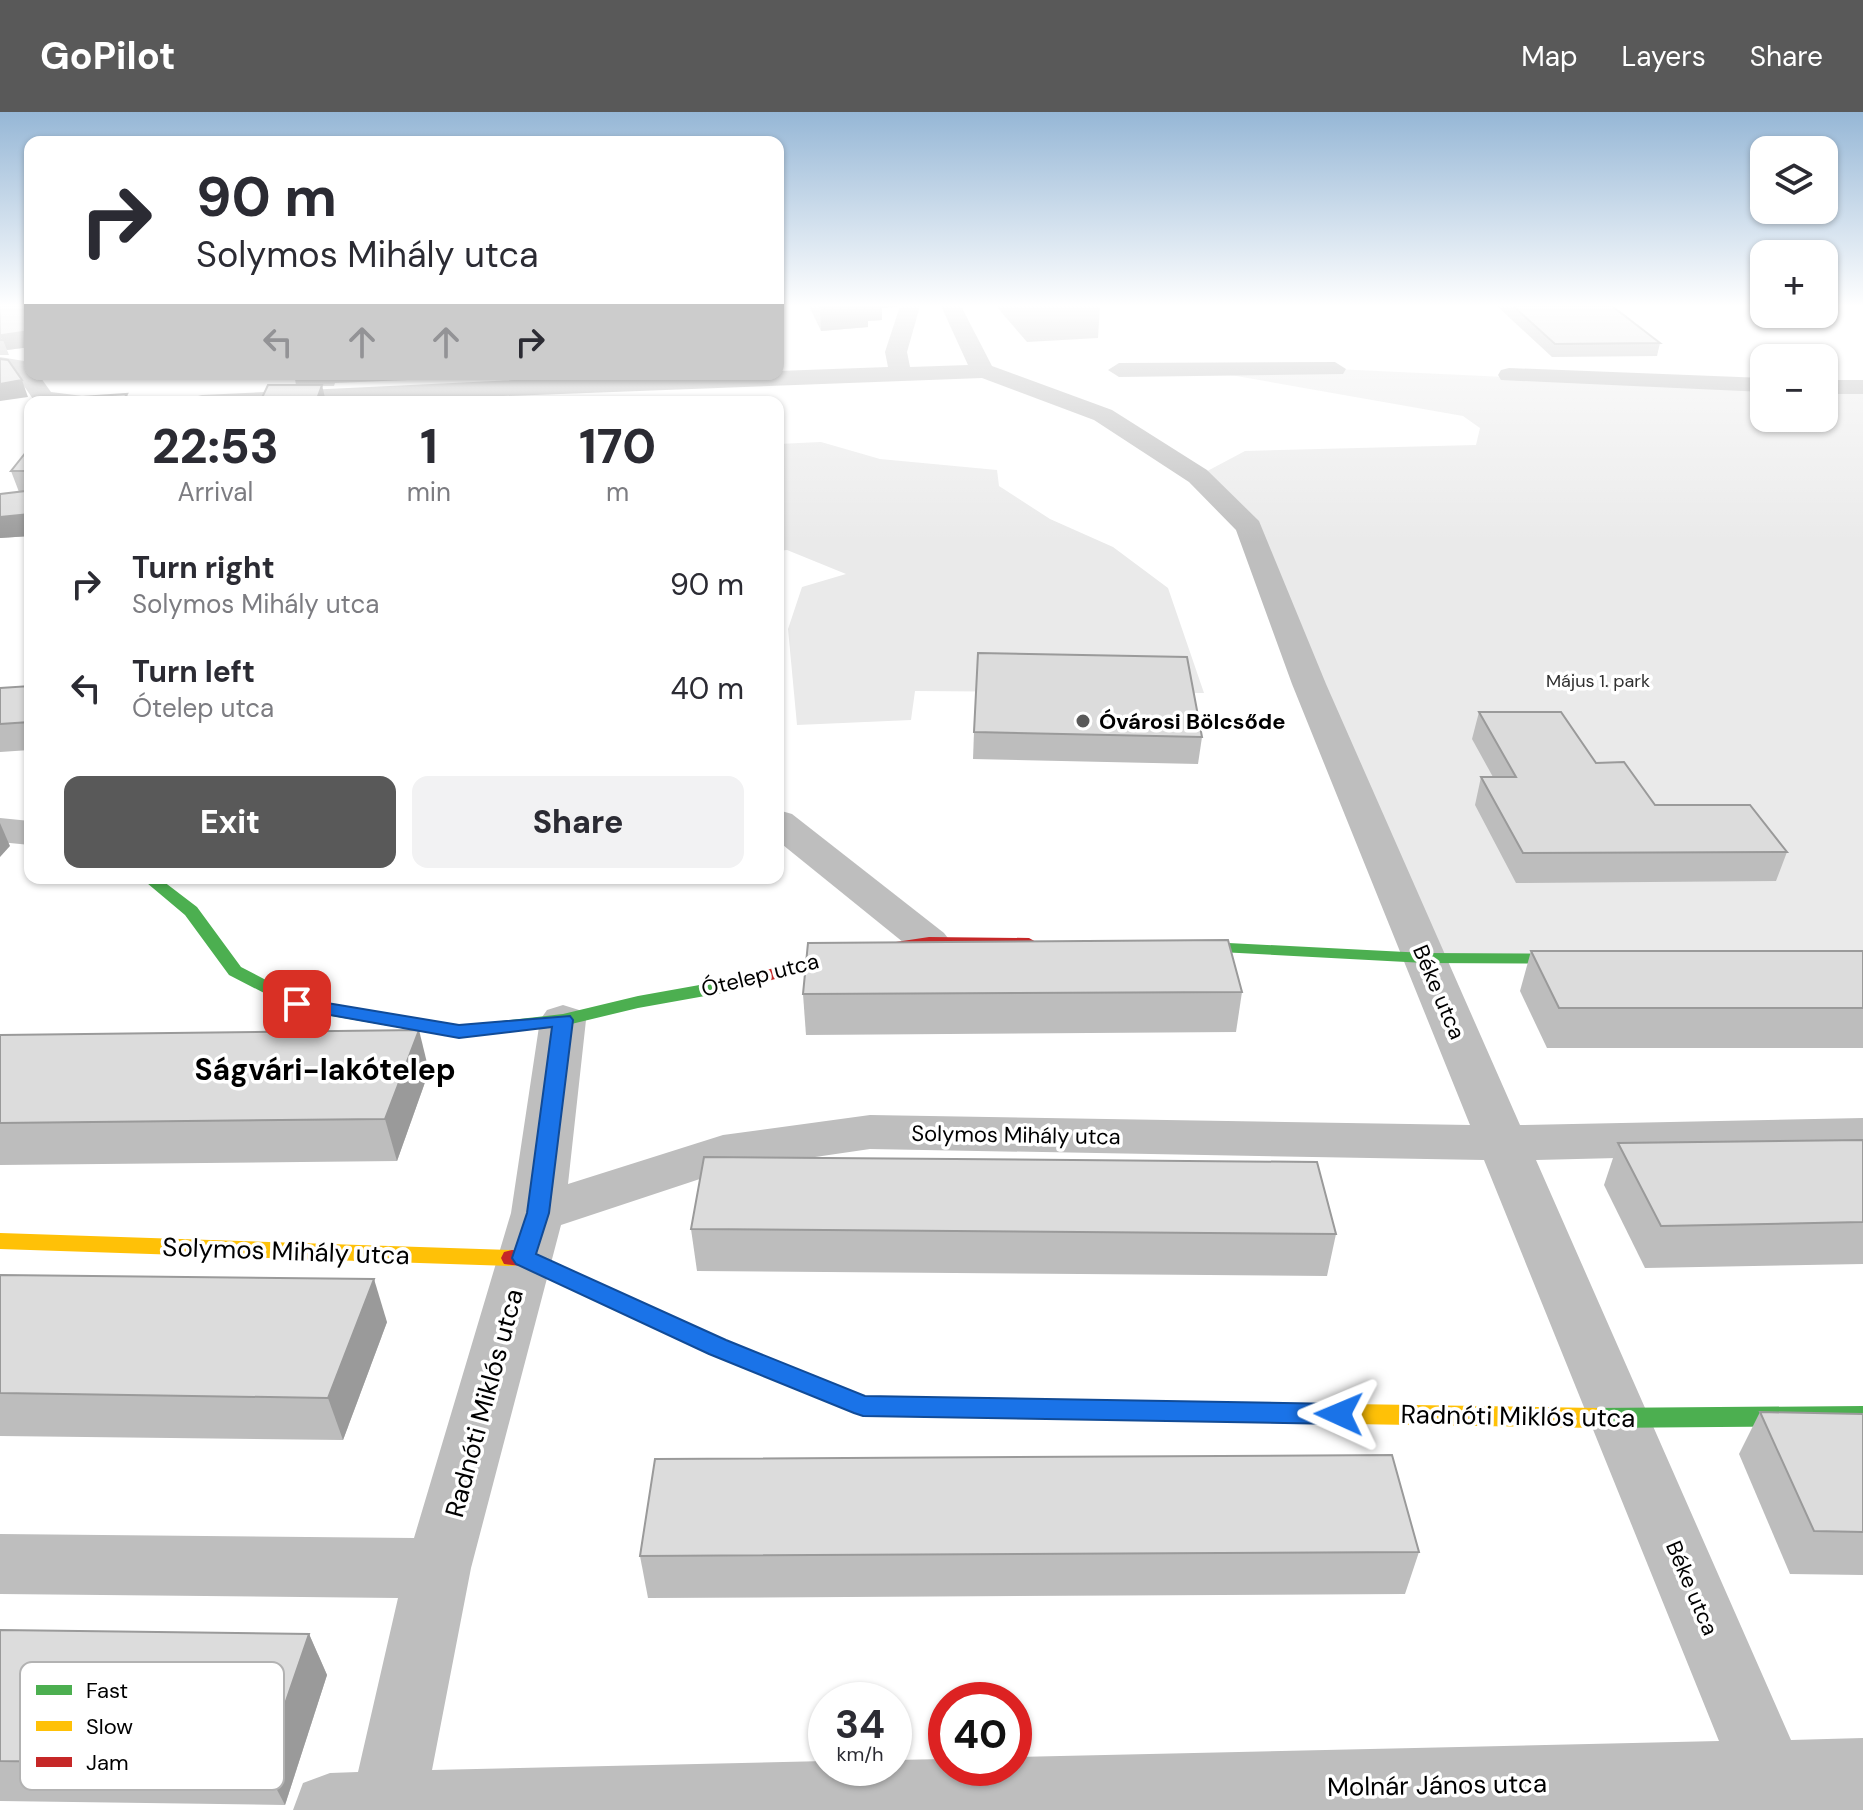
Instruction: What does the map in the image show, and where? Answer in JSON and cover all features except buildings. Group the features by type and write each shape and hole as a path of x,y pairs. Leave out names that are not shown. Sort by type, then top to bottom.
{"street":[{"path":"405,396 647,385"},
{"name":"Béke utca","path":"1023,385 1103,415 1198,476 1249,527 1309,684 1778,1794"},
{"path":"1838,387 1863,387"},
{"path":"784,827 929,942"},
{"path":"0,830 24,832"},
{"name":"Ótelep utca","path":"157,884 191,911 235,971 297,1004 459,1032 563,1020 638,1002 740,984 836,956 929,942 1053,943"},
{"path":"1157,945 1425,958 1613,959"},
{"path":"531,1235 563,1020"},
{"name":"Solymos Mihály utca","path":"0,1241 531,1235 723,1153 870,1132 1504,1143 1863,1135"},
{"name":"Radnóti Miklós utca","path":"438,1568 531,1235 718,1347 863,1406 1621,1418 1863,1416"},
{"path":"0,1564 438,1568"},
{"name":"Molnár János utca","path":"438,1568 358,1809 1778,1794 1863,1775"}],"green space":[{"name":"Május 1. park","path":"1289,385 1683,385 1750,388 1750,432 1838,432 1838,391 1863,392 1863,952 1425,958 1249,527 1198,476 1245,451 1476,445 1480,428 1463,416"},
{"path":"821,442 880,459 997,470 999,486 1050,519 1113,547 1168,588 1204,693 915,691 911,720 797,725 788,629 802,587 846,574 784,550 784,444"}],"traffic: fast":[{"path":"157,884 191,911 235,971 297,1004 459,1032 563,1020 638,1002 733,985"},
{"path":"1170,945 1425,958 1589,959"},
{"path":"1596,1418 1863,1416"}],"traffic: slow":[{"path":"0,1241 512,1258"},
{"path":"1048,1409 1596,1418"}],"traffic: jam":[{"path":"733,985 836,956 929,942 1029,943"},
{"path":"512,1258 524,1258 718,1347 863,1406 1048,1409"}],"place":[{"name":"Óvárosi Bölcsőde","path":"1083,721"}],"district":[{"name":"Ságvári-lakótelep","path":"325,1069"}],"route":[{"path":"297,1004 459,1032 563,1020 538,1213 524,1258 718,1347 863,1406 1339,1414"}]}
